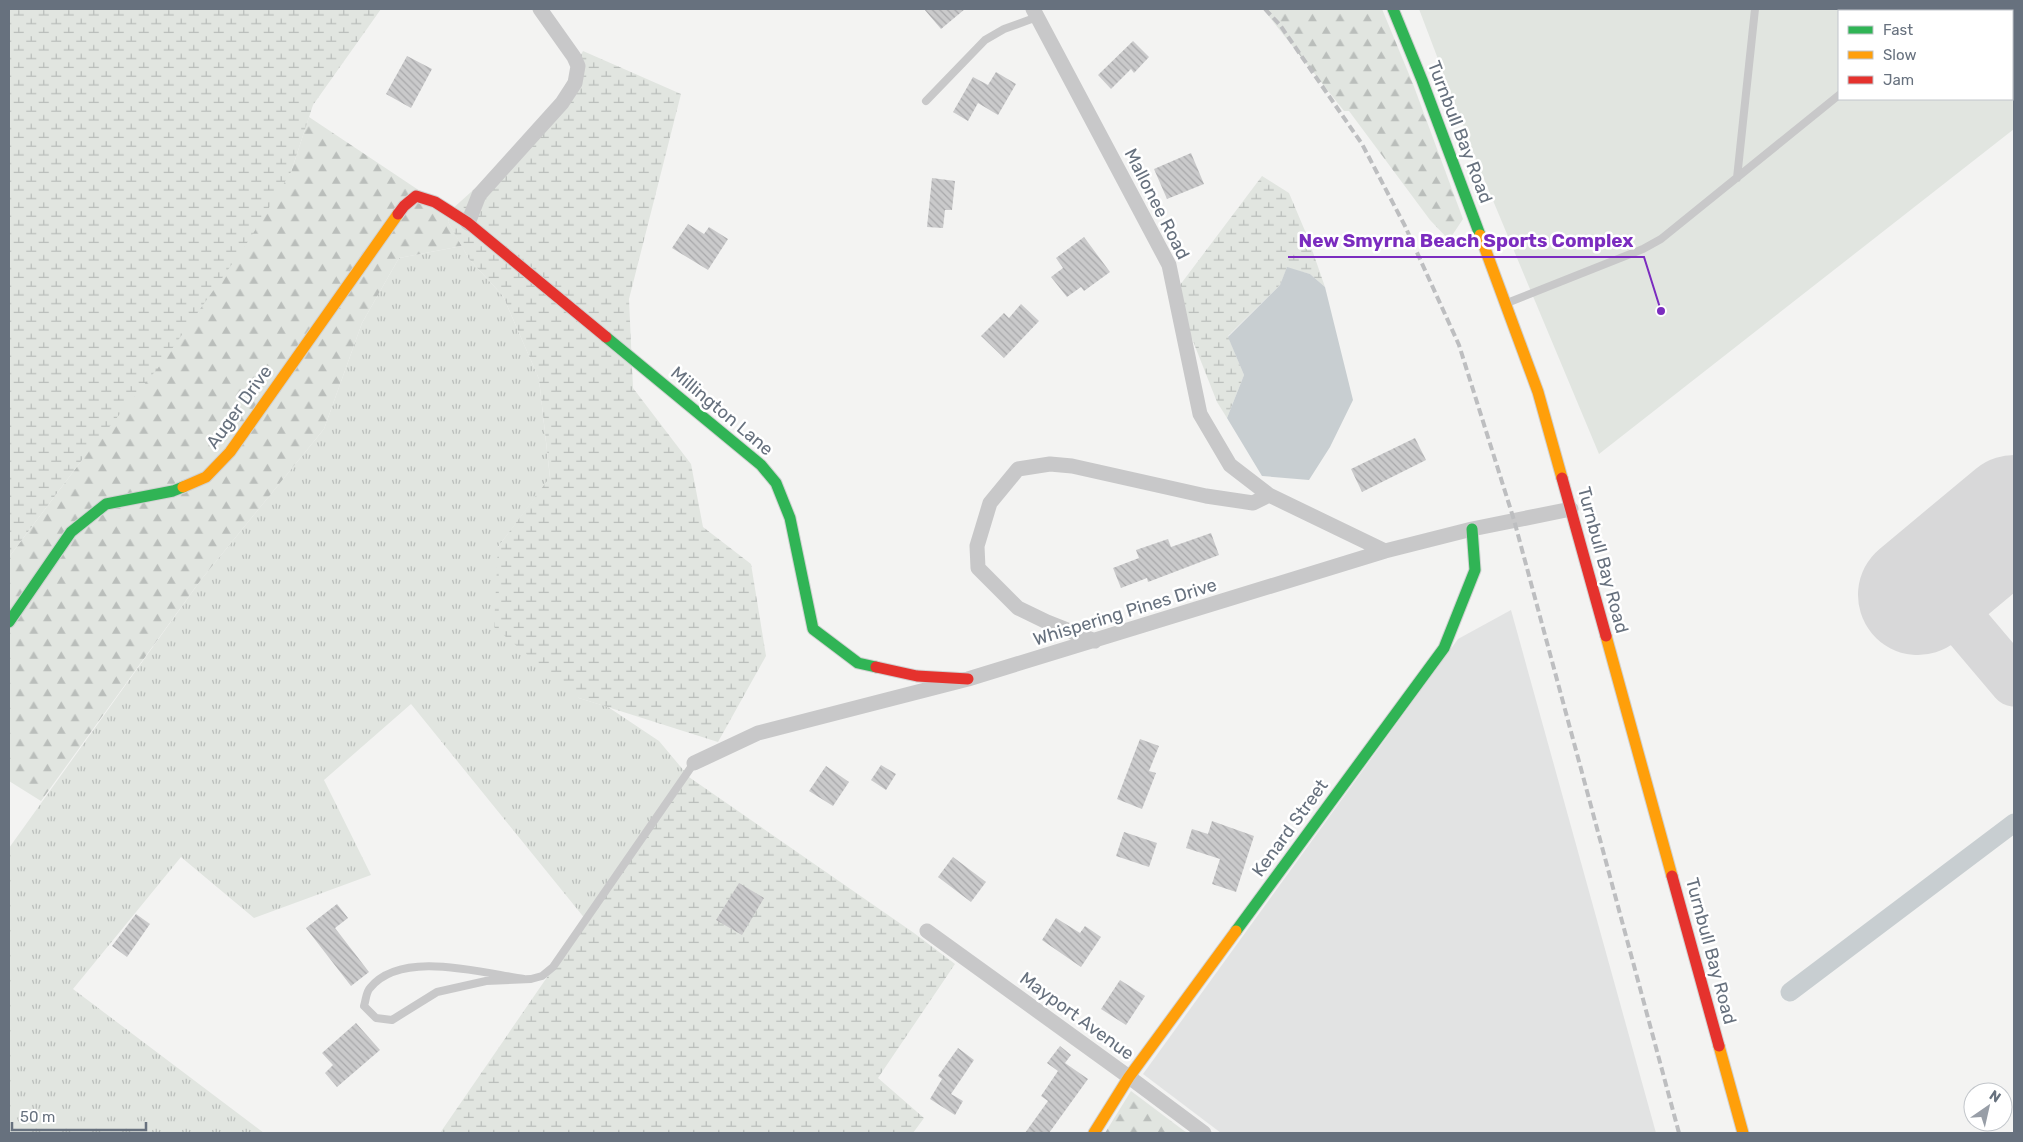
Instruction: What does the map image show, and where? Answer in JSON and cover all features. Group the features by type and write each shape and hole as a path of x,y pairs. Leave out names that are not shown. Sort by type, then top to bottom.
{"street":[{"path":"468,223 478,195 562,102 575,83 578,66 574,57 540,9"},
{"name":"Turnbull Bay Road","path":"1393,9 1422,80 1538,392 1743,1133"},
{"name":"Mallonee Road","path":"1035,13 1170,265 1200,414 1230,465 1270,495 1385,551"},
{"name":"Auger Drive","path":"9,622 71,532 106,504 173,491 198,481 206,477 230,452 404,206 416,196 435,202 468,223"},
{"name":"Millington Lane","path":"468,223 761,465 776,483 790,518 813,629 858,663 917,676 968,679"},
{"path":"1095,641 1018,608 978,568 977,546 990,503 1018,469 1050,464 1072,466 1206,496 1253,504 1270,495"},
{"name":"Whispering Pines Drive","path":"694,763 758,734 968,679 1385,551 1472,529 1571,509"},
{"name":"Kenard Street","path":"1094,1133 1129,1076 1444,648 1475,570 1472,529"},
{"name":"Mayport Avenue","path":"927,931 1129,1076 1204,1133"}],"lane":[{"path":"1736,178 1755,9"},
{"path":"926,101 985,40 1035,13"},
{"path":"1505,304 1643,249 1661,239 1838,95"},
{"path":"524,979 440,966 405,967 382,976 368,989 364,1006 376,1018 392,1020 437,992 486,981 524,979 542,976 553,967 694,763"}],"shaded area":[{"path":"1287,267 1310,274 1325,287 1353,400 1330,447 1309,480 1262,476 1227,418 1244,375 1228,337 1280,285"},
{"path":"1511,610 1656,1133 1221,1133 1143,1074 1458,639"}],"green space":[{"path":"9,9 381,9 313,105 291,172 249,240 162,363 82,460 9,557"},
{"path":"1263,9 1382,9 1413,84 1463,219 1449,240 1430,220 1349,111 1344,111"},
{"path":"1419,9 2014,9 2014,129 1599,454 1479,167"},
{"path":"583,51 681,94 629,299 633,388 691,464 703,527 751,564 766,656 718,742 579,698 494,627 498,547 550,477 539,379 503,296 469,259 448,222 450,211 544,126"},
{"path":"309,117 450,211 448,222 462,246 399,258 362,323 324,429 200,581 41,801 9,781 9,557 82,460 291,172"},
{"path":"1262,176 1289,193 1308,238 1325,287 1310,274 1287,268 1280,285 1228,336 1244,375 1227,418 1217,402 1174,293"},
{"path":"462,246 469,259 503,296 539,379 550,478 498,547 579,698 608,707 659,741 690,778 686,775 586,920 411,704 324,780 371,875 254,918 181,857 73,989 264,1133 9,1133 9,848 200,581 324,429 362,323 399,258"},
{"path":"686,775 914,933 955,964 878,1078 924,1118 913,1133 440,1133"},
{"path":"1131,1091 1187,1133 1105,1133"}],"building":[{"path":"924,9 965,9 941,29"},
{"path":"1133,41 1149,57 1134,73 1131,69 1111,89 1098,75"},
{"path":"407,56 432,69 411,108 386,94"},
{"path":"996,72 1016,84 998,115 978,103 968,121 953,112 973,77 988,85"},
{"path":"1191,153 1204,184 1167,199 1154,169"},
{"path":"932,178 955,181 952,210 945,210 943,228 927,227"},
{"path":"688,224 704,234 709,227 728,239 708,270 672,248"},
{"path":"1084,237 1110,272 1084,291 1081,287 1067,297 1051,277 1063,268 1056,258"},
{"path":"1021,304 1039,321 1004,358 981,336 1004,313 1009,318"},
{"path":"1415,438 1426,460 1362,492 1351,469"},
{"path":"1211,533 1219,555 1148,582 1147,578 1121,588 1113,568 1139,558 1136,550 1168,539 1171,547"},
{"path":"1140,739 1159,746 1149,771 1156,773 1142,809 1117,799"},
{"path":"881,765 896,774 886,790 871,780"},
{"path":"826,766 849,782 833,806 809,791"},
{"path":"1212,821 1254,836 1236,892 1212,884 1220,859 1186,848 1192,829 1208,834"},
{"path":"1124,832 1157,843 1149,867 1116,856"},
{"path":"953,857 986,882 971,902 938,877"},
{"path":"739,883 764,898 742,935 716,920"},
{"path":"337,904 348,918 335,928 369,972 351,986 306,928"},
{"path":"136,914 150,924 127,957 112,946"},
{"path":"1056,918 1080,933 1085,926 1101,937 1081,967 1042,940"},
{"path":"1120,980 1145,996 1126,1025 1101,1009"},
{"path":"356,1023 380,1050 337,1087 325,1073 333,1065 322,1053"},
{"path":"1060,1046 1071,1055 1065,1063 1088,1079 1049,1133 1025,1133 1048,1101 1041,1096 1058,1071 1047,1063"},
{"path":"958,1048 974,1060 951,1094 963,1101 955,1115 930,1099 942,1079 938,1076"}],"waterway":[{"path":"1790,992 2014,823"}],"taxiway":[{"path":"1931,584 2014,682"}],"runway":[{"path":"1918,595 2014,515"}],"railway":[{"path":"1265,9 1280,25 1362,144 1405,226 1459,345 1514,520 1679,1133"}],"traffic: fast":[{"path":"1393,9 1422,80 1480,235"},
{"path":"606,337 761,465 776,483 790,518 813,629 858,663 876,667"},
{"path":"9,622 71,532 106,504 173,491 183,487"},
{"path":"1236,931 1444,648 1475,570 1472,529"}],"traffic: slow":[{"path":"183,487 206,477 230,452 398,214"},
{"path":"1480,235 1538,392 1562,478"},
{"path":"1606,636 1672,876"},
{"path":"1094,1133 1129,1077 1236,931"},
{"path":"1719,1046 1743,1133"}],"traffic: jam":[{"path":"398,214 416,196 435,202 468,223 606,337"},
{"path":"1562,478 1606,636"},
{"path":"876,667 917,676 968,679"},
{"path":"1672,876 1719,1046"}],"place":[{"name":"New Smyrna Beach Sports Complex","path":"1661,311"}]}
